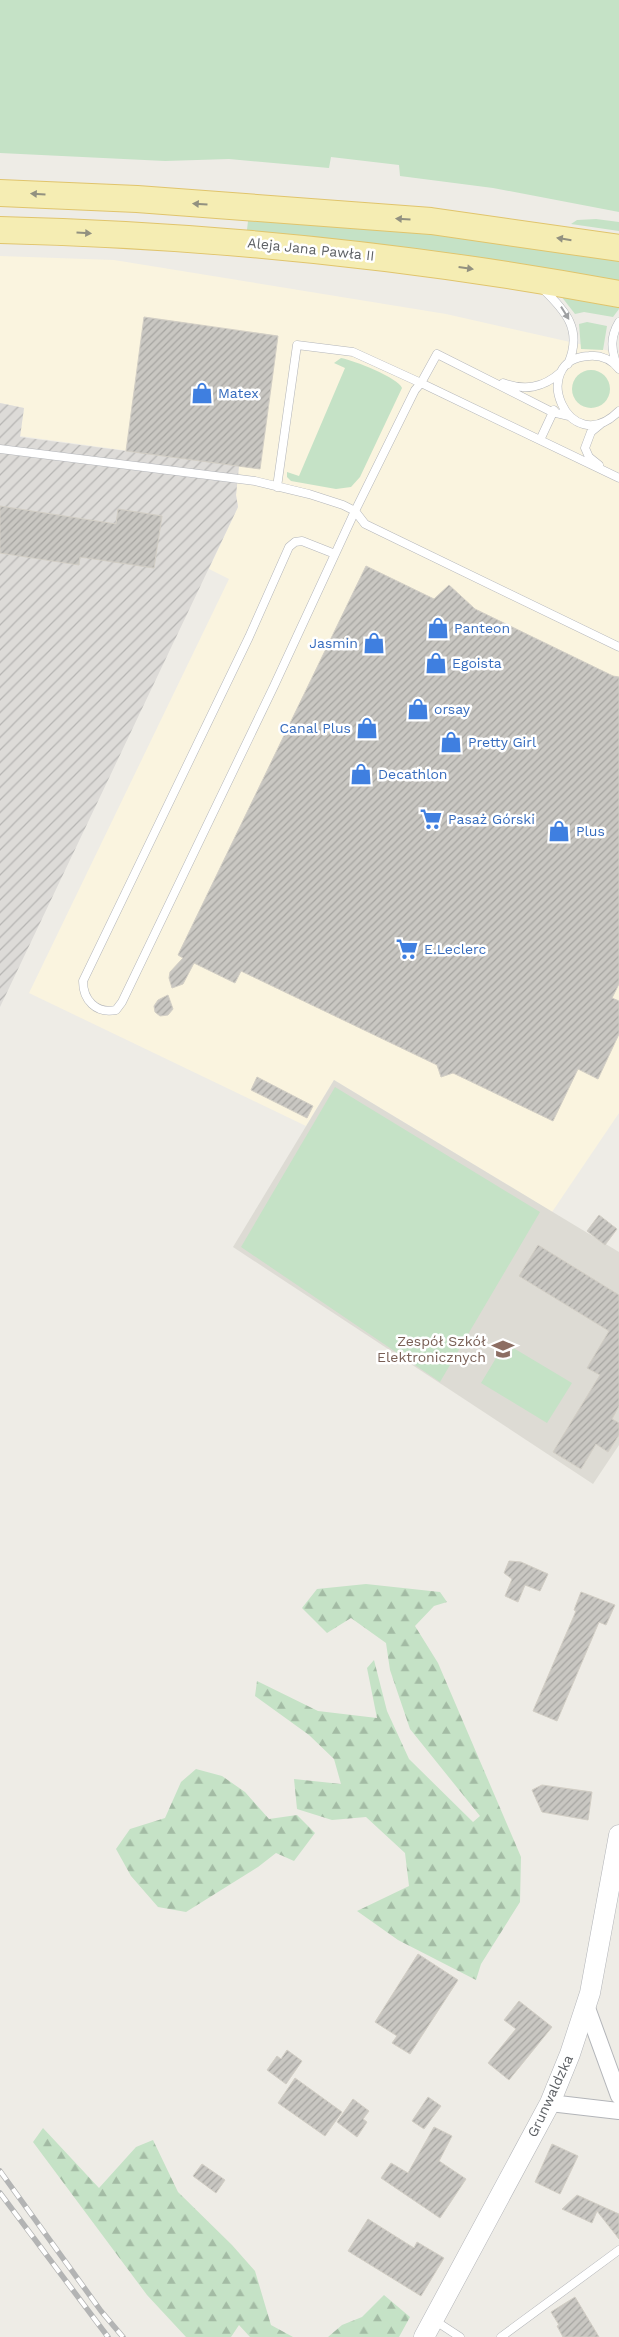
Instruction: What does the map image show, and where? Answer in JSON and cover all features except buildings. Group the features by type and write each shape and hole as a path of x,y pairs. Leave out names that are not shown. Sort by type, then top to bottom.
{"main road":[{"path":"0,193 137,199 431,221 619,248"},
{"name":"Aleja Jana Pawła II","path":"0,230 239,242 418,261 532,278 619,294"}],"street":[{"name":"Grunwaldzka","path":"424,2337 550,2104 587,2008 619,1835"},
{"path":"587,2008 619,2096"},
{"path":"550,2104 619,2111"}],"lane":[{"path":"532,278 567,315 574,340 573,352 557,388 560,402 569,416"},
{"path":"618,368 612,354 612,343 613,334 619,322"},
{"path":"277,487 297,345 353,352 619,478"},
{"path":"335,554 302,541 295,542 289,547 249,637 85,976 83,991 86,1000 96,1007 107,1012 116,1010 122,1002 274,686 335,554 354,512 415,390 437,354 552,412 569,416 579,422 590,425 602,423"},
{"path":"482,376 508,385 527,388 539,387 551,381 577,358 599,356 618,368"},
{"path":"540,440 552,412 560,402"},
{"path":"608,473 589,457 585,448 591,432 619,411"},
{"path":"0,448 238,478 309,494 343,505 354,512 365,524 619,647"},
{"path":"502,2337 619,2250"},
{"path":"434,2320 460,2337"}],"shaded area":[{"name":"E.Leclerc","path":"0,256 114,260 446,314 619,353 619,1113 552,1212 334,1080 306,1126 29,993 229,579 209,569 238,507 236,495 239,466 20,436 24,408 0,403"},
{"path":"0,403 24,408 20,437 239,466 236,495 238,507 0,1007"},
{"name":"Zespół Szkół Elektronicznych","path":"334,1080 619,1252 619,1445 593,1484 233,1247"}],"green space":[{"path":"0,0 619,0 619,212 493,188 400,176 399,165 331,157 329,168 229,159 165,161 0,153"},
{"path":"259,218 430,231 619,258 619,282 255,233 255,230 247,230 248,221 258,222"},
{"path":"596,219 619,222 619,231 571,224 577,220"},
{"path":"561,296 619,304 619,309 613,317 584,312 575,314"},
{"path":"587,322 607,326 603,350 581,349 579,324"},
{"path":"341,358 385,375 393,379 402,388 360,477 351,487 336,489 291,481 287,477 287,472 299,476 345,368 334,363"},
{"path":"591,370 604,376 610,389 604,402 591,408 578,402 572,389 578,376"},
{"path":"335,1087 540,1212 440,1382 241,1247"},
{"path":"505,1343 572,1383 547,1423 481,1383"},
{"path":"366,1584 440,1592 447,1602 434,1606 415,1626 438,1663 521,1857 520,1902 481,1964 476,1980 398,1940 357,1911 409,1886 405,1853 366,1817 332,1820 297,1809 294,1779 341,1784 334,1759 309,1735 255,1696 257,1681 318,1711 377,1718 367,1668 374,1660 387,1711 409,1759 473,1822 480,1816 410,1729 390,1670 386,1643 351,1618 327,1633 302,1608 317,1589"},
{"path":"196,1769 222,1776 245,1792 269,1819 297,1815 315,1833 294,1861 276,1853 258,1867 186,1912 158,1907 131,1876 116,1849 130,1829 165,1818 181,1782"},
{"path":"43,2128 99,2188 136,2147 153,2140 178,2192 232,2245 255,2271 271,2325 293,2337 250,2337 239,2325 231,2337 186,2337 147,2295 33,2142"},
{"path":"384,2295 410,2317 399,2337 328,2337 342,2325 362,2317"}],"railway":[{"path":"0,2171 101,2311 123,2337"},
{"path":"0,2193 108,2337"}],"place":[{"name":"Matex","path":"202,393"},
{"name":"Panteon","path":"438,628"},
{"name":"Jasmin","path":"374,643"},
{"name":"Egoista","path":"436,663"},
{"name":"orsay","path":"418,709"},
{"name":"Canal Plus","path":"367,728"},
{"name":"Pretty Girl","path":"451,742"},
{"name":"Decathlon","path":"361,774"},
{"name":"Pasaż Górski","path":"431,819"},
{"name":"Plus","path":"559,831"},
{"name":"E.Leclerc","path":"407,949"},
{"name":"Zespół Szkół Elektronicznych","path":"503,1349"}]}
